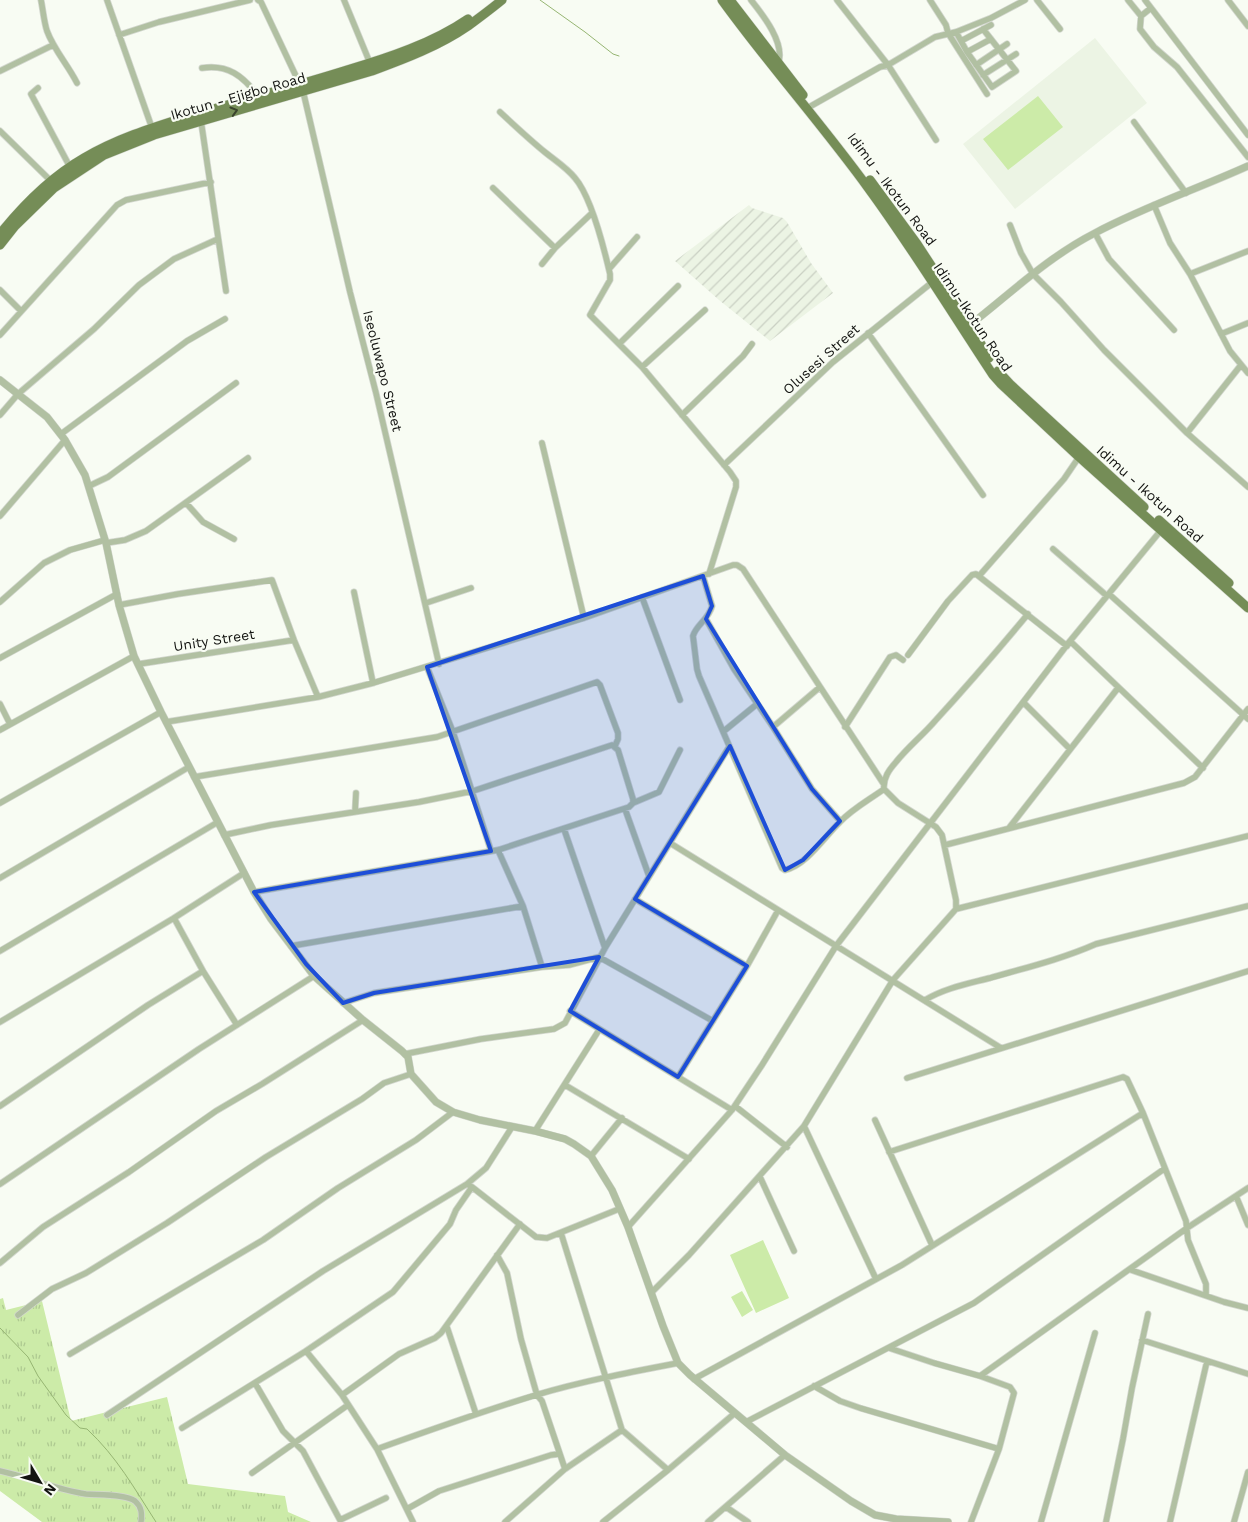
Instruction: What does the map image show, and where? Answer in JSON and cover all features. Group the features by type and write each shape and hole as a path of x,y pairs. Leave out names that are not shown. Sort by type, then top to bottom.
{"main road":[{"name":"Ikotun - Ejigbo Road","path":"0,245 32,208 54,188 104,155 154,135 370,64 388,61 461,24 492,0"},
{"name":"Ikotun - Ejigbo Road","path":"0,234 24,205 51,181 70,167 112,143 152,128 258,96 301,88 388,61 448,38 468,26 502,0"},
{"name":"Idimu-Ikotun Road","path":"722,0 774,69 819,121 936,280 993,375 1079,457 1163,528 1248,608"},
{"path":"730,0 811,106 819,121"},
{"name":"Idimu - Ikotun Road","path":"936,280 970,325 995,366 1010,384 1163,528 1248,600"}],"street":[{"path":"41,0 46,30 53,45 78,83"},
{"path":"107,0 152,128"},
{"path":"119,35 159,22 250,0"},
{"name":"Iseoluwapo Street","path":"258,0 261,2 301,88 378,402 439,664"},
{"path":"345,0 370,64"},
{"path":"751,0 776,38 780,48 778,64"},
{"path":"837,0 888,65 936,140"},
{"path":"930,0 946,25 948,33 987,94"},
{"path":"811,106 880,67 888,65 934,37 956,32 991,18 1025,0"},
{"path":"1037,0 1060,29"},
{"path":"1128,0 1141,16 1140,29 1154,47 1178,67 1248,157"},
{"path":"1145,0 1248,135"},
{"path":"1228,0 1248,26"},
{"path":"1141,16 1151,8"},
{"path":"961,40 991,25"},
{"path":"956,32 967,52 992,87 1016,71 984,29"},
{"path":"967,52 991,38"},
{"path":"976,64 1007,44"},
{"path":"0,71 53,45"},
{"path":"983,75 1016,54"},
{"path":"202,68 211,66 226,69 244,79 258,96"},
{"path":"38,88 31,94 70,167"},
{"path":"500,112 576,179 592,213 609,269 610,280 590,315 642,367 733,476 736,487 706,576 712,606 706,619 694,632 693,636 697,669 782,868 785,870 803,860 826,838 840,821 883,786 886,775 895,762 911,744 924,734 1028,614"},
{"path":"201,121 226,291"},
{"path":"1134,122 1186,193"},
{"path":"0,131 51,181"},
{"path":"970,325 1033,274 1095,233 1154,205 1248,166"},
{"path":"0,334 117,205 134,198 211,182"},
{"path":"493,188 555,248"},
{"path":"1154,205 1170,243 1190,274 1230,351 1248,373"},
{"path":"542,264 555,248 592,213"},
{"path":"1010,225 1021,253 1033,274 1104,350 1187,433 1248,487"},
{"path":"1095,233 1109,259 1174,330"},
{"path":"609,269 637,237"},
{"path":"0,415 18,394 94,329 139,285 187,252 218,239"},
{"path":"1190,274 1248,251"},
{"name":"Olusesi Street","path":"724,465 833,362 936,280"},
{"path":"619,344 678,286"},
{"path":"0,290 21,311"},
{"path":"642,367 705,310"},
{"path":"0,516 63,437 187,341 225,319"},
{"path":"1221,334 1248,323"},
{"path":"868,333 983,495"},
{"path":"682,415 743,356 752,344"},
{"path":"1187,433 1241,365"},
{"path":"0,380 40,411 63,437 81,468 89,486 106,542 119,605 134,656 160,712 254,892 290,946 314,976 343,1003 408,1057 411,1074 436,1102 453,1112 565,1139 591,1156 612,1190 628,1227 678,1363 694,1379 786,1455 873,1519 948,1522"},
{"path":"89,486 108,477 236,383"},
{"path":"542,443 584,618"},
{"path":"979,576 1064,478 1079,457"},
{"path":"0,602 44,563 70,550 136,537 155,526 248,458"},
{"path":"187,504 200,520 234,539"},
{"path":"628,1227 733,1108 836,946 1068,644 1163,528"},
{"path":"1052,549 1108,595 1246,717"},
{"path":"166,722 318,697 373,683 584,618 737,565 743,569 883,786 898,803 931,823 942,834 956,900 956,909"},
{"path":"908,656 948,601 972,575 976,574 1068,644 1203,768"},
{"path":"119,605 272,580 318,697"},
{"path":"426,603 471,588"},
{"path":"354,592 373,683"},
{"path":"0,658 117,594"},
{"path":"642,597 680,700"},
{"path":"706,619 734,669 812,789 840,821"},
{"name":"Unity Street","path":"139,664 294,640"},
{"path":"845,727 890,658 896,655 903,660"},
{"path":"0,730 134,656"},
{"path":"427,667 453,732 491,851"},
{"path":"194,776 438,737 597,682 600,685 618,733 615,746 633,804"},
{"path":"773,727 820,687"},
{"path":"1008,828 1118,688"},
{"path":"1024,703 1070,749"},
{"path":"0,704 10,724"},
{"path":"724,732 757,704"},
{"path":"945,845 1184,783 1195,777 1203,768 1246,717 1248,709"},
{"path":"0,803 160,712"},
{"path":"224,835 271,825 420,802 472,791 612,745 615,746"},
{"path":"405,1054 481,1038 554,1029 565,1023 599,957 729,747"},
{"path":"254,892 396,867 449,860 498,850 564,830 625,809 659,792 680,750"},
{"path":"0,878 189,767"},
{"path":"355,812 356,793"},
{"path":"625,809 649,876"},
{"path":"0,950 218,822"},
{"path":"564,830 605,948"},
{"path":"652,1292 690,1255 804,1126 893,980 956,909 1248,836"},
{"path":"670,843 1000,1048"},
{"path":"498,850 523,906 542,967"},
{"path":"0,1022 174,918 244,873"},
{"path":"635,899 747,966"},
{"path":"290,946 523,906"},
{"path":"925,1000 953,987 1069,954 1096,944 1248,906"},
{"path":"678,1076 747,966 776,914"},
{"path":"174,918 203,971 237,1025"},
{"path":"343,1003 374,993 542,967 569,965 599,957 713,1021"},
{"path":"548,974 549,967"},
{"path":"0,1106 148,1005 203,971"},
{"path":"907,1078 1248,971"},
{"path":"0,1184 199,1049 314,976"},
{"path":"570,1012 733,1108 786,1146"},
{"path":"0,1262 43,1227 129,1172 216,1111 363,1020"},
{"path":"535,1131 599,1030"},
{"path":"18,1314 52,1289 86,1273 362,1099 384,1083 411,1074"},
{"path":"889,1152 1123,1077 1130,1083 1143,1113 1188,1228 1188,1240 1206,1284 1206,1295"},
{"path":"565,1085 689,1158"},
{"path":"70,1354 263,1240 338,1188 416,1140 453,1112"},
{"path":"694,1379 902,1265 1143,1113"},
{"path":"591,1156 622,1118"},
{"path":"874,1120 932,1245"},
{"path":"804,1126 876,1279"},
{"path":"182,1428 306,1351 393,1292 450,1224 470,1186 486,1168 512,1127"},
{"path":"746,1422 974,1303 1164,1169"},
{"path":"760,1177 794,1251"},
{"path":"470,1186 536,1237 542,1239 619,1209"},
{"path":"107,1416 323,1271 470,1186"},
{"path":"980,1376 1188,1228 1248,1188"},
{"path":"1236,1196 1248,1225"},
{"path":"342,1395 399,1354 435,1338 447,1327 520,1224"},
{"path":"561,1233 622,1430 668,1470"},
{"path":"497,1255 507,1273 521,1340 537,1395 542,1401 564,1469"},
{"path":"1131,1270 1224,1302 1248,1308"},
{"path":"1106,1522 1148,1314"},
{"path":"447,1327 476,1414"},
{"path":"1041,1522 1095,1333"},
{"path":"1142,1340 1248,1374"},
{"path":"889,1348 980,1376 1010,1387 1014,1393 999,1449 970,1522"},
{"path":"306,1351 342,1395 378,1449 412,1522"},
{"path":"1170,1522 1207,1361"},
{"path":"378,1449 476,1414 537,1395 606,1377 678,1363"},
{"path":"255,1383 277,1423 303,1451 340,1521 386,1498"},
{"path":"814,1386 840,1401 860,1408 999,1449"},
{"path":"252,1473 348,1405"},
{"path":"603,1522 735,1413"},
{"path":"505,1522 564,1469 622,1430"},
{"path":"407,1509 439,1490 551,1455 558,1451"},
{"path":"708,1522 786,1455"},
{"path":"0,1471 39,1484 84,1494 124,1497 134,1500 139,1505 142,1514 141,1522"},
{"path":"1234,1522 1248,1472"},
{"path":"726,1507 748,1522"}],"highlighted area":[{"path":"703,576 712,606 706,619 812,789 840,821 803,860 785,870 730,746 635,899 747,966 678,1077 570,1011 599,957 374,993 343,1003 306,964 254,892 491,851 427,667"}],"shaded area":[{"path":"1095,38 1147,103 1015,209 963,144"},
{"path":"749,205 752,208 783,218 787,222 811,263 833,293 770,341 675,261"}],"green space":[{"path":"1038,96 1063,127 1008,170 983,139"},
{"path":"763,1240 789,1298 756,1313 730,1255"},
{"path":"742,1291 753,1310 742,1317 731,1297"},
{"path":"3,1298 6,1310 42,1301 71,1421 167,1397 188,1484 285,1496 288,1512 311,1522 42,1522 0,1491 0,1299"}],"waterway":[{"path":"540,0 613,54 619,56"},
{"path":"0,1328 28,1357 38,1376 66,1415 80,1428 87,1429 107,1451 156,1522"}]}
